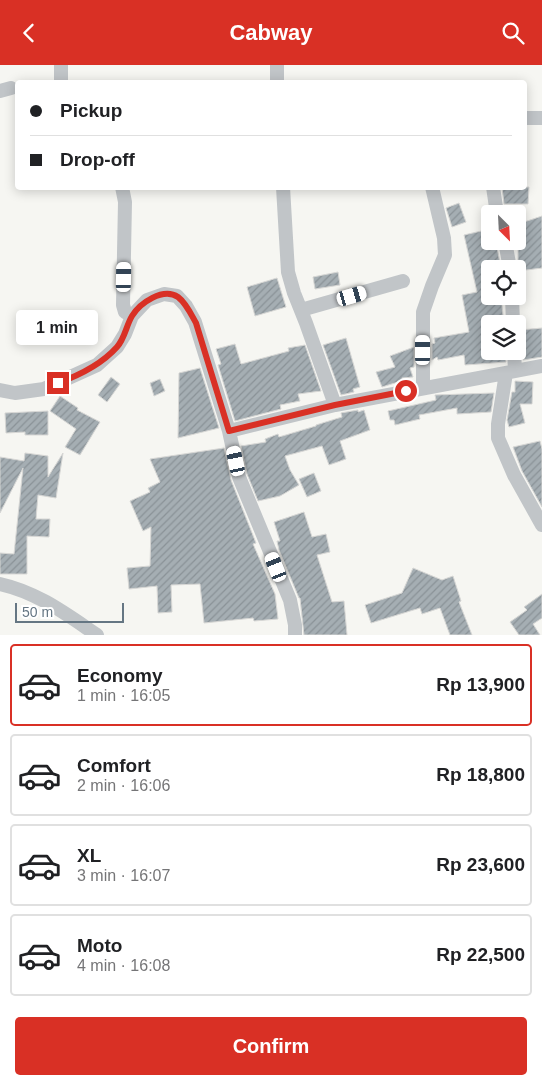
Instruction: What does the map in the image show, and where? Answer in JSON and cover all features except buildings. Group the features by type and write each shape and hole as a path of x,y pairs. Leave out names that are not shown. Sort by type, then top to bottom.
{"street":[{"path":"61,65 61,80"},
{"path":"277,65 277,80"},
{"path":"527,118 542,118"},
{"path":"122,190 125,230 124,305 125,312 132,316"},
{"path":"283,190 288,272 335,405"},
{"path":"423,388 423,312 445,255 444,238 433,190"},
{"path":"493,190 496,205"},
{"path":"301,310 403,281"},
{"path":"0,390 15,393 44,389 97,365 117,347 125,334 132,316 147,300 164,294 177,296 186,306 196,323 229,431 239,477 290,599 295,635"},
{"path":"513,360 498,424 498,438 514,475 542,525"},
{"path":"229,431 335,405 542,365"},
{"path":"0,584 16,587 44,599 96,635"}],"route":[{"path":"58,383 97,365 117,347 125,334 132,316 147,300 164,294 177,296 186,306 196,323 229,431 335,405 406,391"}]}
